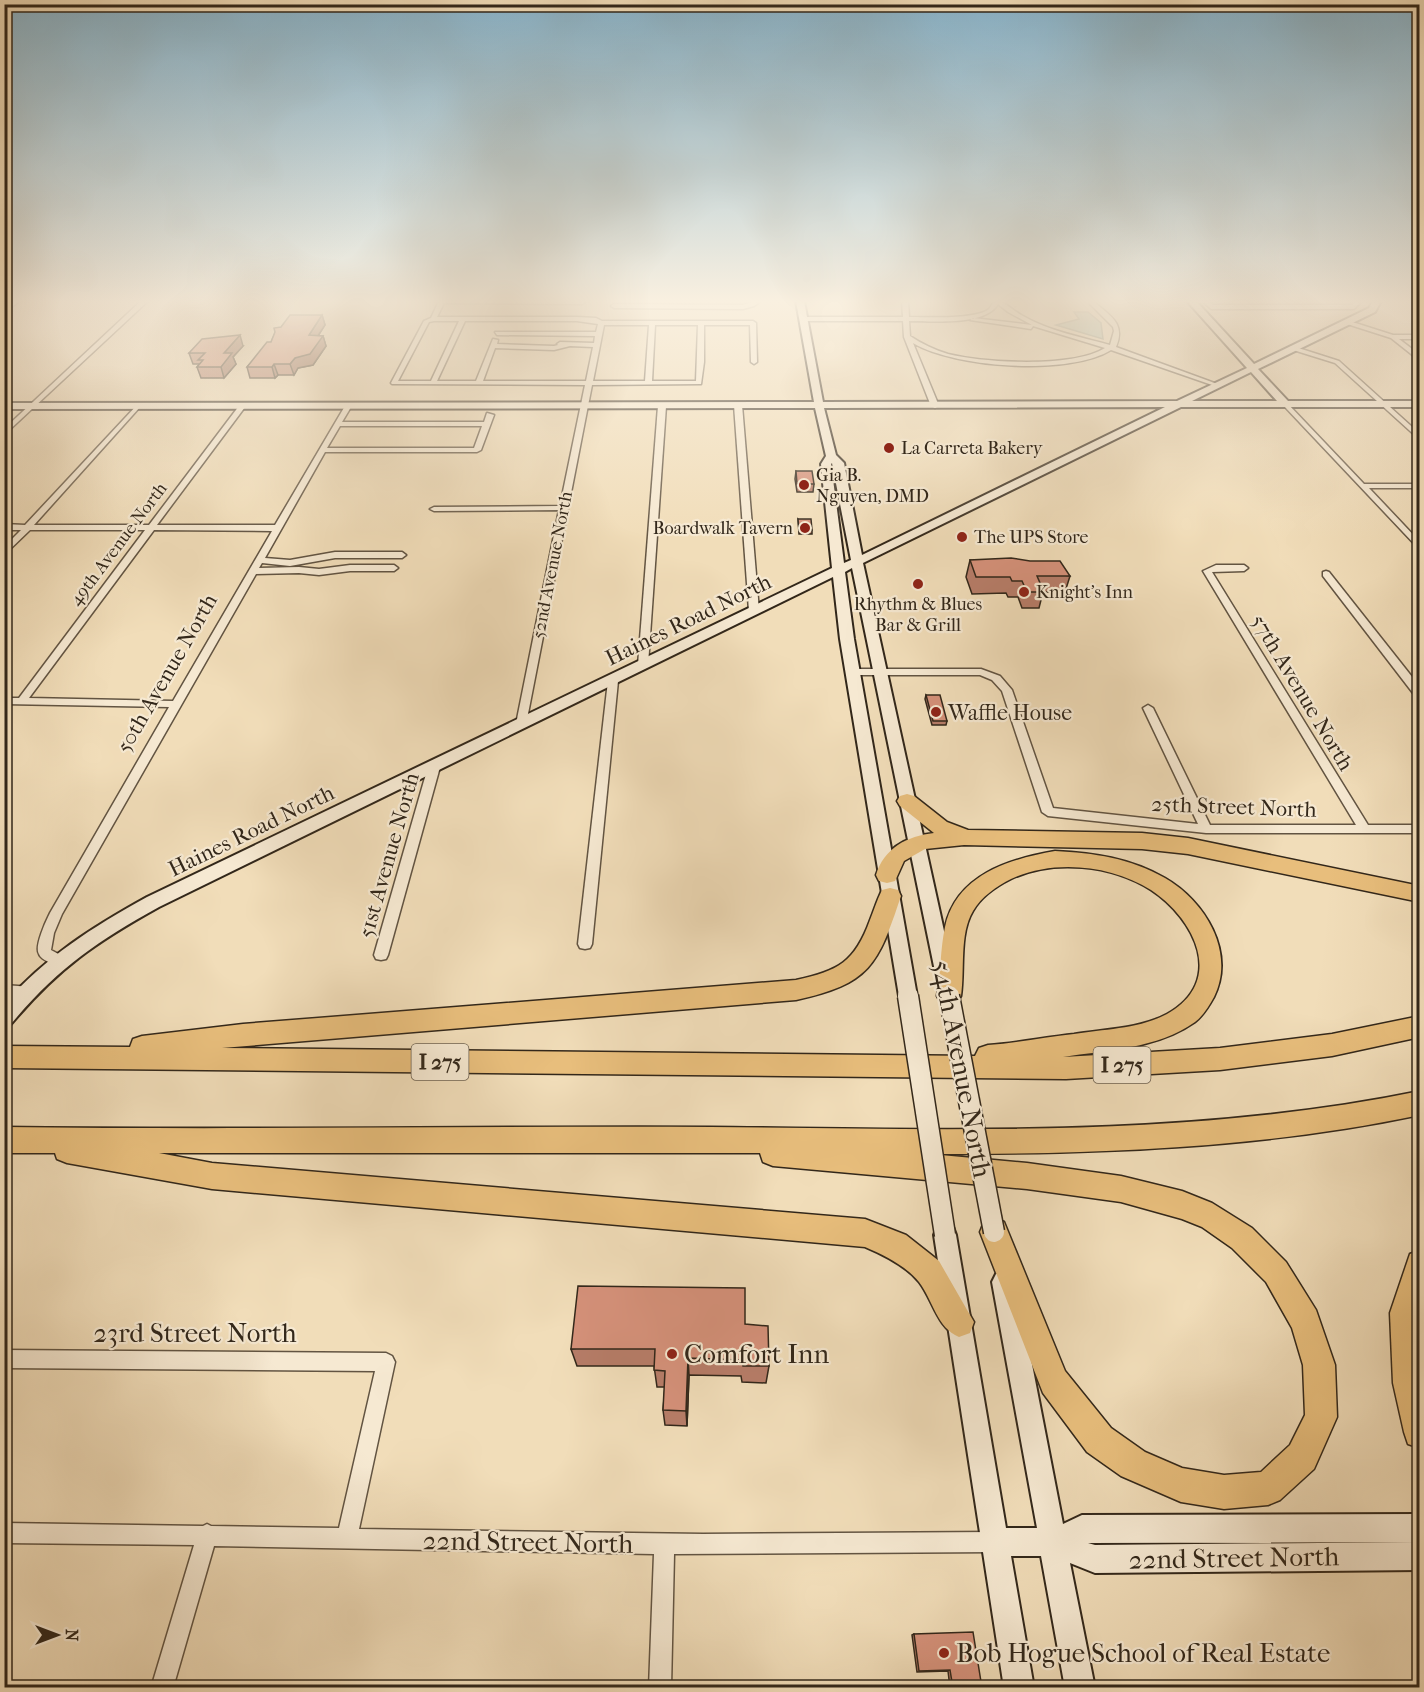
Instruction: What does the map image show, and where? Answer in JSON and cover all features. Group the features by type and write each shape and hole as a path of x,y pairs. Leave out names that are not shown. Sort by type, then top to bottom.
{"highway":[{"path":"907,801 940,828 964,837"},
{"path":"57,1057 243,1035 784,991 822,985 854,969 866,959 889,885 890,864 897,855 916,844 964,837 1142,840 1188,846 1419,894"},
{"path":"822,1066 966,1059 1137,1035 1165,1026 1186,1014 1199,1002 1211,973 1212,960 1199,923 1184,905 1164,889 1113,865 1088,859 1057,858 1025,863 1000,874 979,889 965,905 958,923 953,959 954,976 949,996"},
{"name":"I 275","path":"4,1057 1066,1068 1220,1059 1332,1045 1419,1026"},
{"path":"9,1140 629,1139 1011,1143 1107,1140 1286,1125 1419,1103"},
{"path":"629,1139 1027,1176 1121,1189 1182,1205 1212,1217 1242,1238 1276,1272 1305,1321 1319,1365 1321,1417 1302,1457 1268,1488 1224,1492 1181,1485 1133,1464 1099,1440 1054,1382 994,1232"},
{"path":"9,1140 212,1176 865,1233 896,1245 929,1271 959,1322"},
{"path":"1419,1264 1406,1313 1409,1383 1419,1432"}],"street":[{"path":"4,433 61,380"},
{"path":"396,380 394,383 699,383 699,380"},
{"name":"52nd Avenue North","path":"521,724 590,380"},
{"name":"54th Avenue North","path":"814,380 831,456 839,463 856,562 949,996 1080,1688"},
{"path":"926,380 936,406"},
{"path":"1203,380 1217,385"},
{"name":"Haines Road North","path":"27,991 59,961 105,929 153,902 613,681 1228,380"},
{"path":"1262,380 1419,548"},
{"path":"1357,380 1419,438"},
{"path":"4,406 584,407 1419,404"},
{"path":"738,405 754,611"},
{"path":"4,553 138,406"},
{"name":"49th Avenue North","path":"22,701 242,406"},
{"path":"643,665 662,406"},
{"name":"50th Avenue North","path":"59,961 44,952 56,913 347,407"},
{"path":"322,450 477,450 490,415"},
{"path":"337,424 487,424"},
{"name":"54th Avenue North","path":"831,456 826,464 852,672 908,996 1019,1688"},
{"path":"1361,486 1419,486"},
{"path":"1389,493 1419,493"},
{"path":"434,509 564,508"},
{"path":"4,527 278,528"},
{"path":"259,560 290,563 335,555 402,555"},
{"path":"253,571 320,572 350,568 394,568"},
{"name":"57th Avenue North","path":"1244,568 1209,569 1207,571 1365,830"},
{"path":"1326,574 1419,695"},
{"path":"852,672 880,672"},
{"name":"25th Street North","path":"880,672 981,672 996,678 1006,690 1048,813 1206,829 1419,829"},
{"path":"585,944 613,681"},
{"path":"4,701 177,704"},
{"path":"1148,708 1206,829"},
{"name":"51st Avenue North","path":"381,955 434,767"},
{"path":"4,991 27,991"},
{"path":"4,1018 27,991"},
{"name":"23rd Street North","path":"4,1359 386,1362 347,1539"},
{"name":"22nd Street North","path":"1053,1542 1082,1528 1419,1528"},
{"name":"22nd Street North","path":"4,1533 207,1534 347,1539 664,1544 1053,1542 1095,1559 1419,1556"},
{"path":"162,1688 207,1534"},
{"path":"660,1688 664,1544"}],"building":[{"path":"796,471 812,471 814,484 797,484"},
{"path":"798,519 811,519 812,530 799,530"},
{"path":"1011,558 1030,561 1060,561 1070,576 1037,576 1044,592 1027,592 1022,581 1012,581 1010,577 976,577 970,560"},
{"name":"Waffle House","path":"926,695 940,695 947,721 933,721"},
{"name":"Comfort Inn","path":"578,1286 745,1288 745,1324 768,1326 769,1366 743,1366 742,1360 688,1358 686,1411 663,1410 665,1371 654,1370 655,1349 571,1349"},
{"name":"Bob Hogue School of Real Estate","path":"973,1632 982,1688 953,1688 950,1670 919,1671 914,1634"}],"place":[{"name":"La Carreta Bakery","path":"889,448"},
{"name":"Gia B. Nguyen, DMD","path":"804,485"},
{"name":"Boardwalk Tavern","path":"805,528"},
{"name":"The UPS Store","path":"962,537"},
{"name":"Rhythm & Blues Bar & Grill","path":"918,584"},
{"name":"Knight's Inn","path":"1024,592"},
{"name":"Waffle House","path":"936,712"},
{"name":"Comfort Inn","path":"672,1354"},
{"name":"Bob Hogue School of Real Estate","path":"944,1653"}]}
